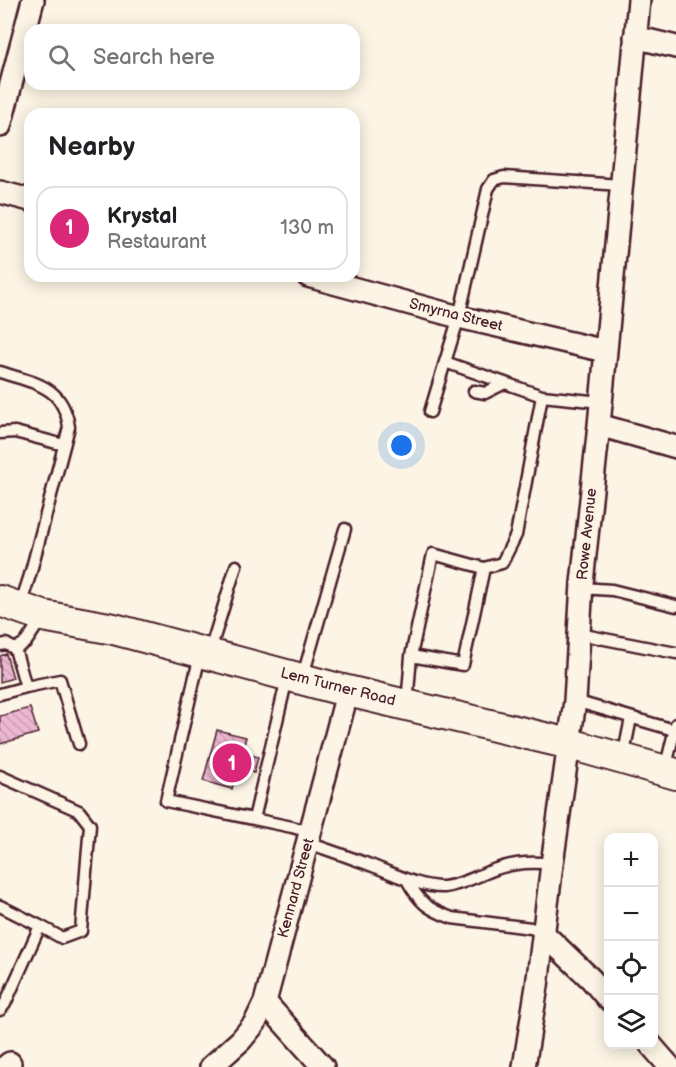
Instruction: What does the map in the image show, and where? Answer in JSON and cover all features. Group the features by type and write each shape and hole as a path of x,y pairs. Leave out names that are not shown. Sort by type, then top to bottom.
{"main road":[{"name":"Lem Turner Road","path":"21,609 114,629 295,677 570,744 671,772"}],"street":[{"path":"27,24 33,0"},
{"name":"Rowe Avenue","path":"524,1067 575,702 581,588 599,425 639,0"},
{"path":"0,126 24,34"},
{"path":"635,37 676,47"},
{"path":"0,192 24,198"},
{"name":"Smyrna Street","path":"330,282 459,317 605,351"},
{"path":"599,425 676,447"},
{"name":"Kennard Street","path":"211,1067 241,1040 255,1023 265,1002 348,690"},
{"path":"543,933 605,995"},
{"path":"265,1002 323,1067"},
{"path":"654,1049 670,1067"}],"lane":[{"path":"430,412 443,384 445,362 459,317 488,189 494,180 504,177 621,185"},
{"path":"445,362 542,396 601,402"},
{"path":"0,372 45,387 63,405 69,426 21,609 26,642 15,649"},
{"path":"474,391 484,393 506,383"},
{"path":"407,705 411,656 433,554 484,568 502,563 516,535 542,396"},
{"path":"0,433 15,432 64,445"},
{"path":"254,819 279,708 295,677 345,529"},
{"path":"236,566 205,653 166,801 292,827 332,850 407,880 441,887 457,885 514,863 552,864"},
{"path":"411,656 463,665 484,568"},
{"path":"581,588 612,590 676,606"},
{"path":"579,634 676,653"},
{"path":"0,645 6,644 15,649 26,687"},
{"path":"0,694 60,680 79,744"},
{"path":"575,702 675,727 671,772"},
{"path":"623,759 632,718"},
{"path":"0,776 79,811 90,825 81,931 62,938 0,906"},
{"path":"407,880 421,901 430,909 441,914 452,918 531,928 543,933"},
{"path":"0,1010 5,1004 40,926"}],"building":[{"path":"6,654 13,678 0,682 0,656"},
{"path":"30,708 38,733 0,744 0,716"},
{"path":"217,730 246,737 242,752 258,757 254,773 237,768 232,789 203,781"}],"place":[{"name":"Krystal","path":"232,763"}]}
